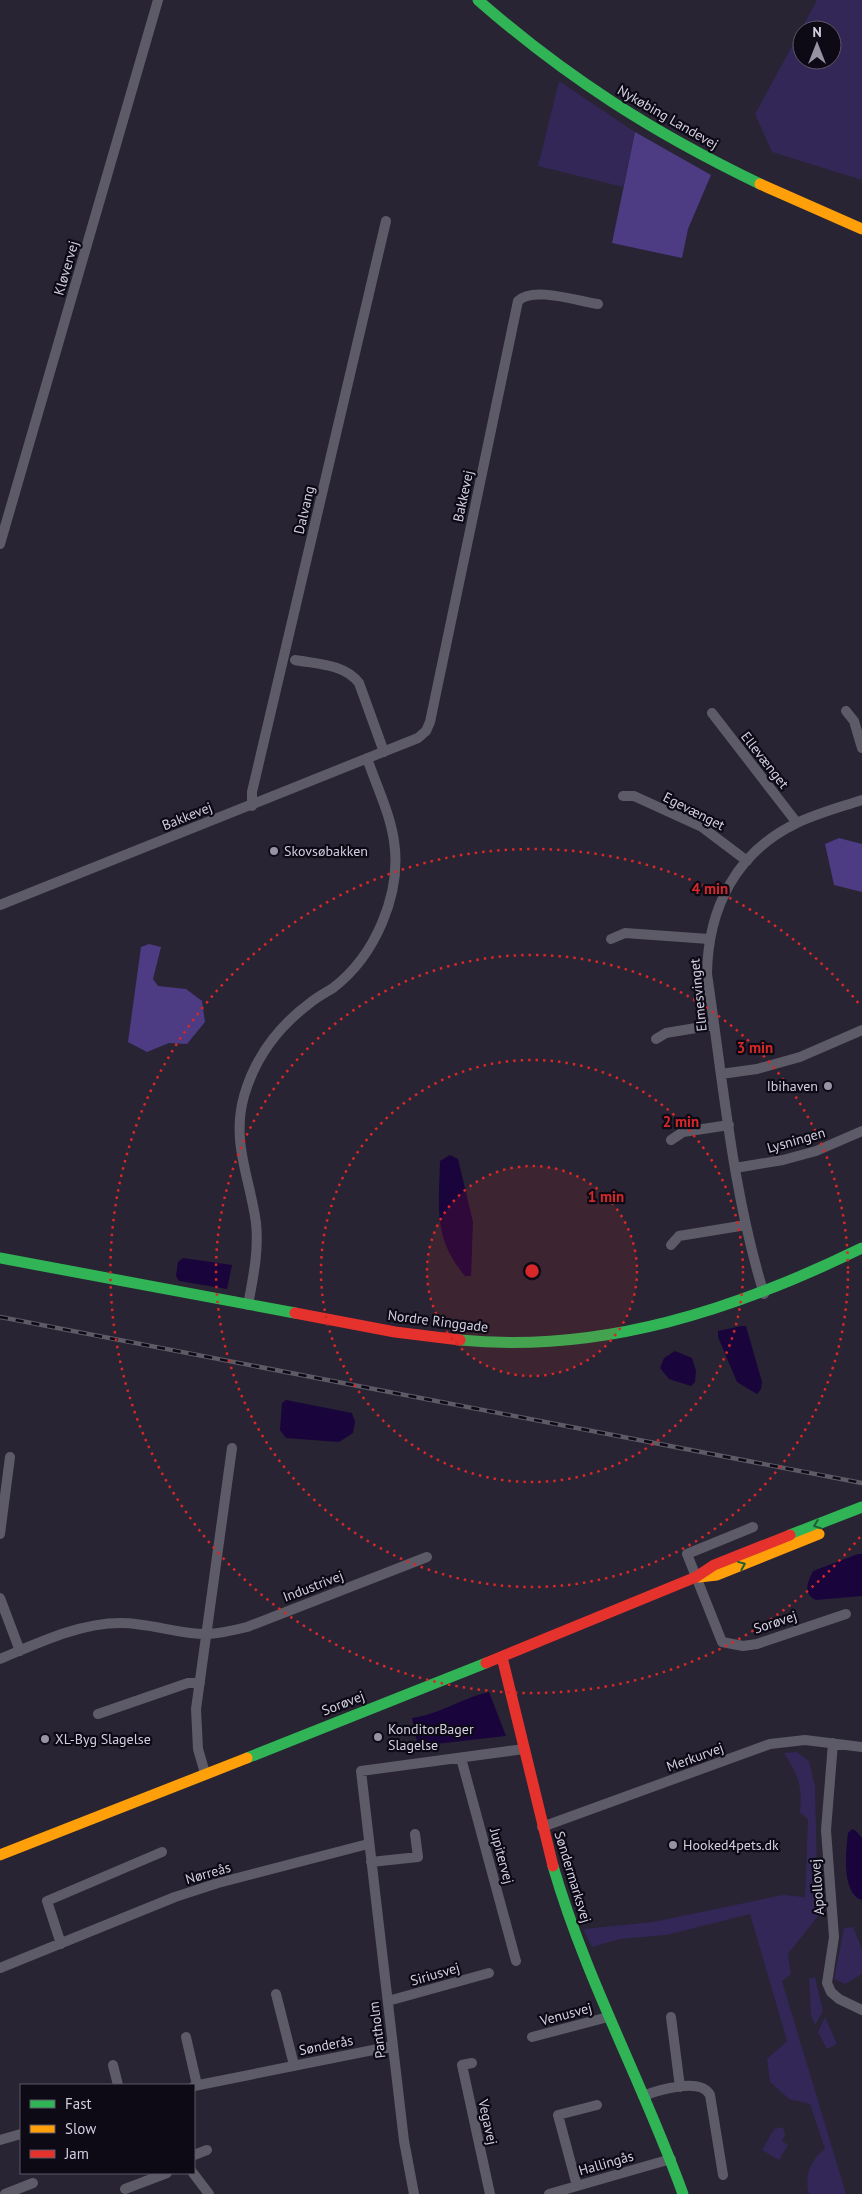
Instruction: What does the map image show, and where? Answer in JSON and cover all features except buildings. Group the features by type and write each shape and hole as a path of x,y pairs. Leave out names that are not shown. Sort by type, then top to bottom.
{"street":[{"name":"Kløvervej","path":"0,544 158,0"},
{"name":"Nykøbing Landevej","path":"478,0 526,41 614,105 683,146 752,181 862,229"},
{"name":"Dalvang","path":"252,806 252,792 386,221"},
{"name":"Bakkevej","path":"0,905 252,806 418,738 426,731 430,722 518,301 524,295 537,293 598,304"},
{"path":"296,660 344,670 352,674 359,683 384,752"},
{"path":"846,711 854,721 862,748"},
{"name":"Ellevænget","path":"712,713 797,823"},
{"path":"248,1305 257,1248 256,1222 239,1148 243,1099 251,1074 274,1037 290,1020 310,1003 334,987 360,962 378,934 388,906 394,876 394,841 367,758"},
{"name":"Egevænget","path":"623,796 634,796 702,827 747,861"},
{"name":"Elmesvinget","path":"764,1294 754,1260 735,1168 707,974 709,939 722,897 747,861 771,838 797,823 862,800"},
{"path":"611,939 625,933 709,939"},
{"path":"656,1039 666,1033 714,1025"},
{"path":"721,1074 757,1069 800,1057 862,1030"},
{"path":"671,1140 683,1132 729,1125"},
{"name":"Lysningen","path":"735,1168 784,1160 816,1151 862,1131"},
{"path":"671,1245 679,1236 746,1225"},
{"name":"Nordre Ringgade","path":"0,1258 395,1332 455,1340 500,1343 552,1342 647,1330 764,1294 862,1248"},
{"path":"205,1773 198,1749 196,1733 200,1683 232,1448"},
{"path":"0,1534 10,1458"},
{"name":"Sorøvej","path":"0,1854 502,1657 696,1577 714,1565 862,1507"},
{"name":"Sorøvej","path":"696,1577 717,1575 862,1517"},
{"name":"Sorøvej","path":"753,1528 687,1554 722,1642 743,1646 757,1644 846,1614"},
{"name":"Industrivej","path":"0,1659 79,1629 102,1624 123,1623 208,1634 247,1627 427,1556"},
{"path":"0,1598 20,1651"},
{"name":"Søndermarksvej","path":"502,1657 542,1827 575,1935 608,2017 671,2159 683,2194"},
{"path":"98,1714 188,1683 200,1683"},
{"name":"Merkurvej","path":"542,1827 770,1744 805,1740 862,1747"},
{"name":"Apollovej","path":"833,1743 826,1830 834,1937 827,1983 831,1992 839,1999 862,2010"},
{"name":"Pantholm","path":"414,2194 404,2141 361,1771 524,1749"},
{"name":"Jupitervej","path":"461,1758 516,1961"},
{"path":"371,1862 418,1857 415,1834"},
{"name":"Nørreås","path":"0,1968 175,1897 218,1883 368,1844"},
{"path":"61,1944 47,1902 162,1852"},
{"name":"Siriusvej","path":"388,2001 489,1973"},
{"name":"Sønderås","path":"276,1994 294,2065"},
{"name":"Venusvej","path":"532,2037 608,2017"},
{"path":"671,2017 680,2087"},
{"name":"Sønderås","path":"186,2037 195,2084"},
{"name":"Sønderås","path":"195,2085 393,2046"},
{"name":"Vegavej","path":"472,2063 462,2065 490,2194"},
{"path":"113,2065 118,2084"},
{"path":"643,2096 654,2091 680,2087 701,2086 708,2091 723,2175"},
{"path":"577,2186 558,2115 597,2105"},
{"path":"0,2140 20,2134"},
{"path":"195,2155 207,2150"},
{"name":"Hallingås","path":"549,2194 671,2159"},
{"path":"124,2188 164,2174"},
{"path":"194,2174 209,2194"},
{"path":"5,2194 33,2183"}],"shaded area":[{"path":"817,0 862,0 862,180 772,152 755,114 792,46 792,70 842,70 842,20 806,20"},
{"path":"559,81 635,132 623,187 538,166"},
{"path":"635,132 711,175 688,229 682,258 612,243"},
{"path":"839,838 862,844 862,892 834,885 825,844"},
{"path":"149,944 161,947 153,979 158,986 186,989 202,1001 205,1022 187,1044 169,1043 147,1052 128,1042 141,947"},
{"path":"450,1155 458,1159 473,1222 471,1276 465,1276 447,1249 440,1222 440,1161"},
{"path":"183,1258 232,1265 227,1289 179,1281 176,1276 178,1262"},
{"path":"746,1326 762,1382 761,1389 757,1394 737,1382 718,1337 718,1331"},
{"path":"675,1351 692,1358 696,1371 695,1382 691,1386 669,1379 660,1368 664,1358"},
{"path":"286,1400 352,1413 355,1422 353,1433 339,1442 286,1438 280,1430 282,1403"},
{"path":"862,1554 862,1596 816,1600 809,1594 807,1587 813,1571"},
{"path":"489,1692 506,1736 418,1746 412,1718 431,1714"},
{"path":"797,1752 809,1761 815,1786 818,1916 788,1954 791,1974 782,1981 846,2194 809,2194 807,2181 812,2163 825,2149 810,2104 789,2099 770,2082 767,2059 787,2041 750,1914 666,1935 620,1939 592,1947 583,1929 653,1922 783,1895 805,1897 808,1819 800,1813 800,1788 793,1768 784,1753"},
{"path":"852,1829 862,1838 862,1900 855,1896 851,1889 846,1871 848,1833"},
{"path":"853,1927 862,1949 862,1974 845,1984 834,1979 844,1928"},
{"path":"815,1977 823,2011 815,2025 811,2015 809,1979"},
{"path":"825,2017 837,2044 827,2049 818,2032"},
{"path":"783,2127 785,2135 782,2141 788,2145 779,2160 762,2150 774,2129"}],"railway":[{"path":"0,1317 862,1483"}],"traffic: fast":[{"path":"478,0 511,28 578,79 613,102 684,145 760,184"},
{"path":"460,1340 513,1343 565,1340 617,1333 667,1322 717,1308 766,1290 862,1248"},
{"path":"0,1258 295,1313"},
{"path":"790,1535 862,1507"},
{"path":"247,1758 486,1663"},
{"path":"553,1866 566,1908 598,1991 683,2194"}],"traffic: slow":[{"path":"760,184 862,229"},
{"path":"699,1577 717,1575 819,1534"},
{"path":"0,1855 247,1758"}],"traffic: jam":[{"path":"295,1313 395,1332 460,1340"},
{"path":"486,1663 696,1577 714,1565 790,1535"},
{"path":"502,1657 553,1866"}],"place":[{"name":"Skovsøbakken","path":"274,851"},
{"name":"Ibihaven","path":"828,1086"},
{"name":"KonditorBager Slagelse","path":"378,1737"},
{"name":"XL-Byg Slagelse","path":"45,1739"},
{"name":"Hooked4pets.dk","path":"673,1845"}]}
